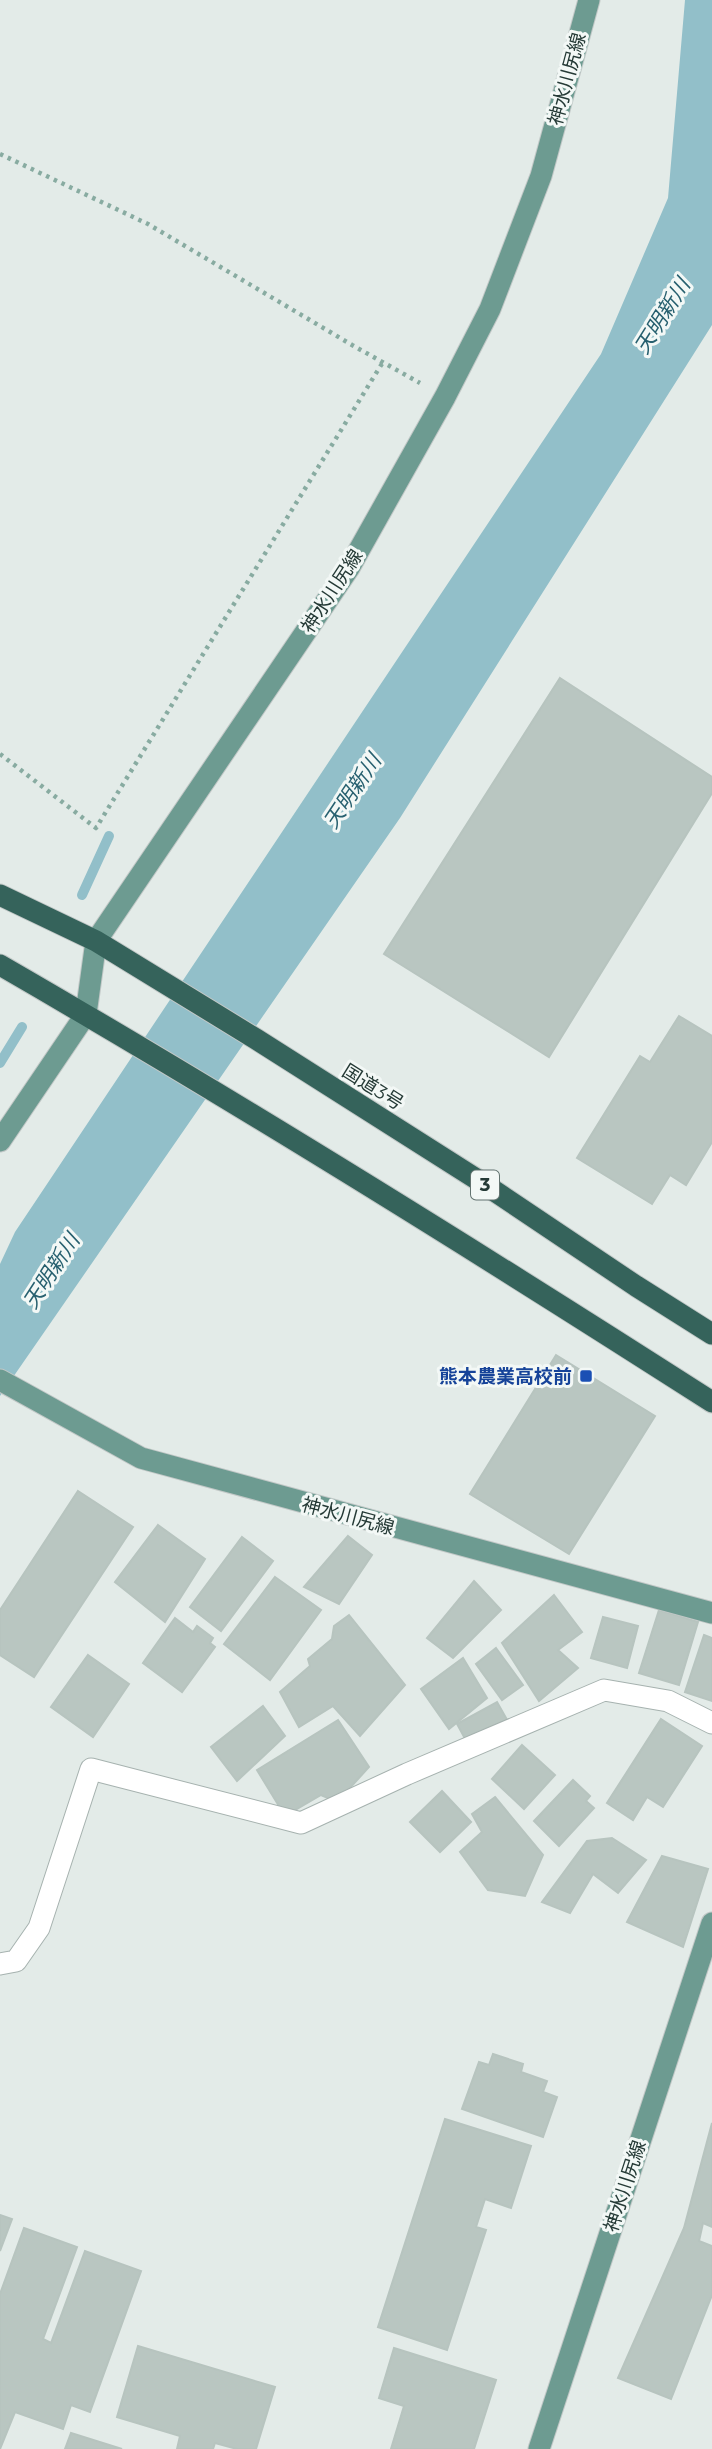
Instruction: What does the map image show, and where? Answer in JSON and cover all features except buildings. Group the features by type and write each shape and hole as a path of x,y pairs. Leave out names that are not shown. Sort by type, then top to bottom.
{"highway":[{"name":"国道3号","path":"0,895 96,941 478,1180 712,1334"},
{"path":"0,965 130,1039 460,1240 712,1402"}],"main road":[{"name":"神水川尻線","path":"0,1141 86,1014 96,941 349,568 445,397 490,309 541,176 589,0"},
{"name":"神水川尻線","path":"6,1383 141,1458 712,1613"},
{"name":"神水川尻線","path":"539,2449 712,1923"}],"street":[{"path":"0,1964 16,1961 39,1928 91,1769 301,1823 407,1774 604,1690 668,1701 712,1723"}],"path":[{"path":"0,154 148,224 445,397"},
{"path":"0,754 96,828 383,362"}],"water":[{"name":"天明新川","path":"685,0 712,0 712,325 400,818 0,1396 0,1264 15,1232 601,354 668,198"}],"waterway":[{"path":"82,895 109,836"},
{"path":"0,1063 22,1027"}],"place":[{"name":"熊本農業高校前","path":"586,1376"}]}
